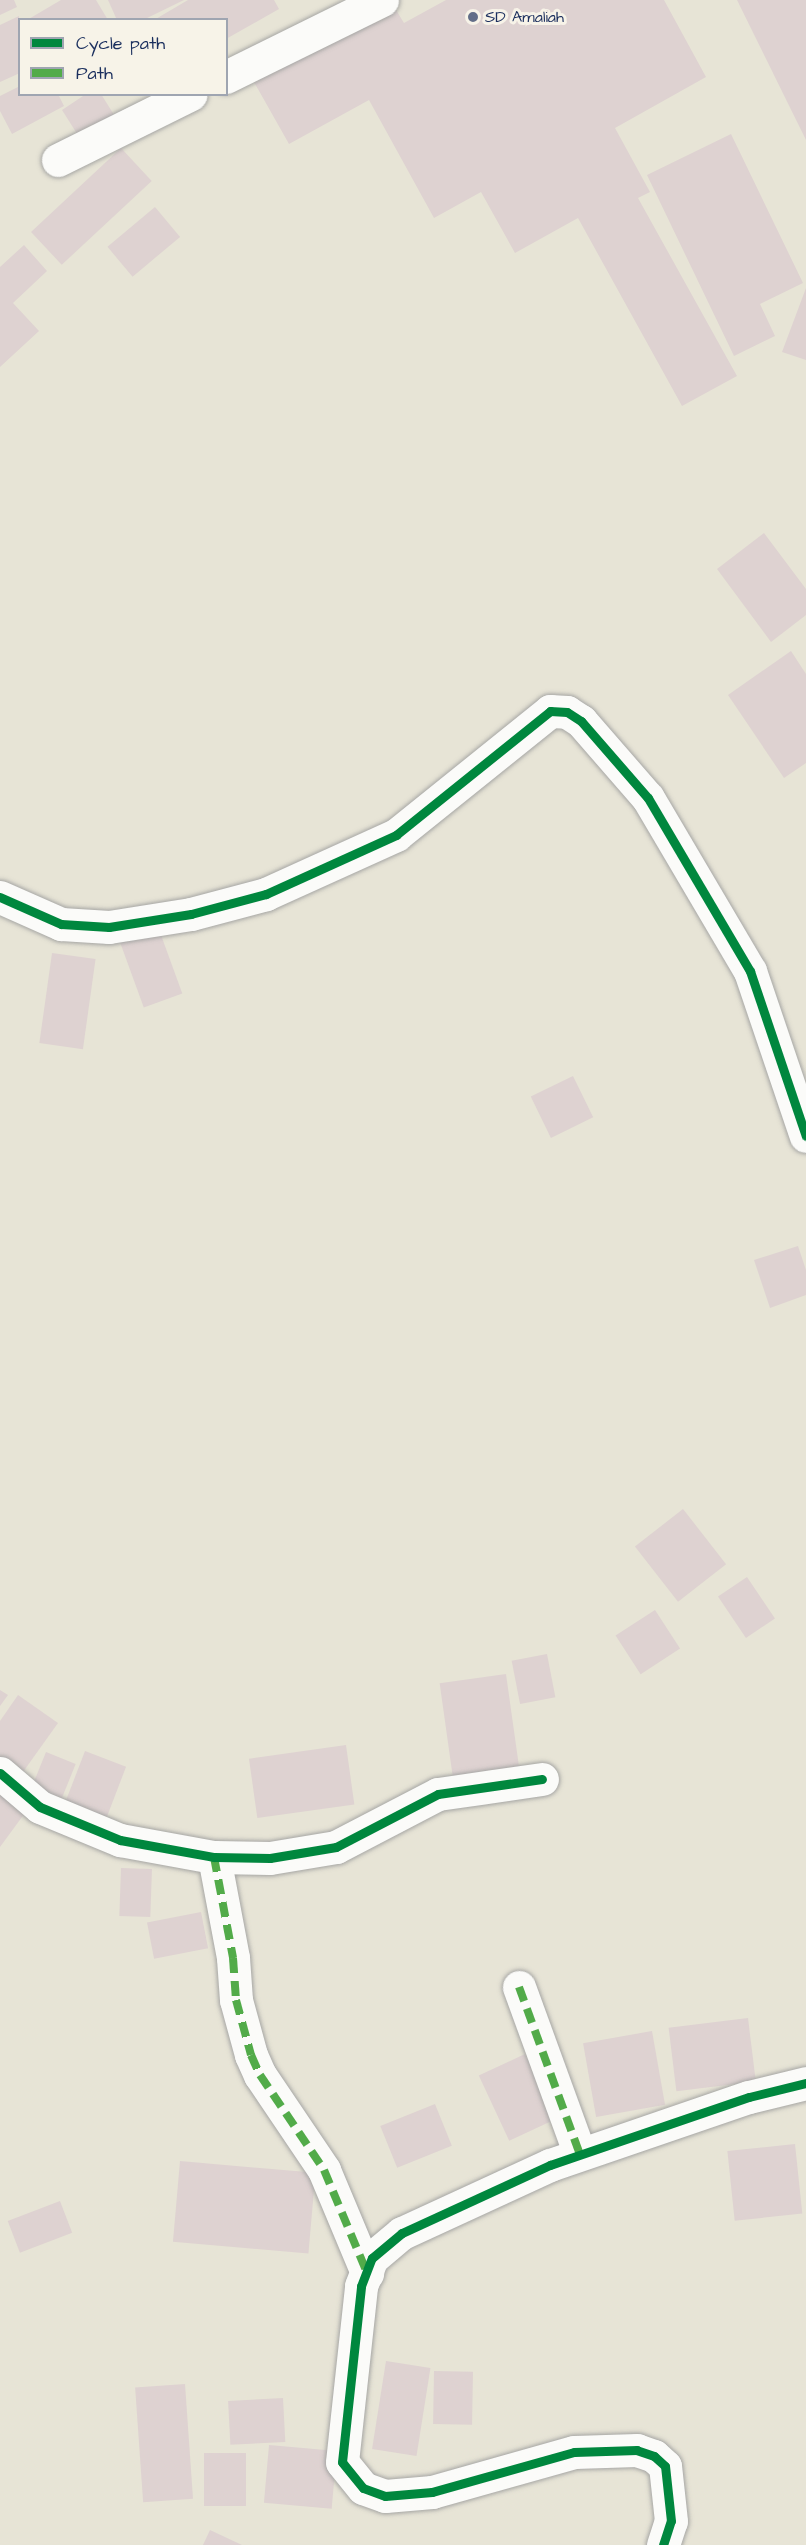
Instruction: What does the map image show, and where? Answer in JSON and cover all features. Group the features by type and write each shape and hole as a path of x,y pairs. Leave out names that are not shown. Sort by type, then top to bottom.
{"street":[{"path":"228,76 382,0"},
{"path":"58,160 186,96"},
{"path":"0,897 61,924 109,927 191,914 266,894 396,835 550,711 567,712 581,721 648,798 750,971 806,1136"},
{"path":"0,1773 40,1807 85,1829 145,1847 214,1857 270,1858 336,1847 438,1794 543,1779"},
{"path":"214,1857 232,1958 236,2000 251,2055 260,2075 324,2170 367,2273"},
{"path":"519,1987 579,2152"},
{"path":"663,2545 671,2521 665,2466 654,2456 637,2450 574,2452 432,2492 385,2496 363,2488 342,2462 355,2320 367,2273 372,2258 384,2245 402,2233 579,2152 806,2083"}],"building":[{"path":"0,0 14,0 17,7 0,15"},
{"path":"61,0 96,0 107,18 30,18"},
{"path":"108,0 184,0 147,18 116,18"},
{"path":"188,0 274,0 279,9 228,38 228,18 157,18"},
{"path":"446,0 664,0 706,77 615,128 650,192 638,198 737,376 682,406 578,218 515,253 481,192 434,218 369,100 289,144 254,82 393,5 404,23"},
{"path":"737,0 806,0 806,140"},
{"path":"19,16 18,74 0,82 0,25"},
{"path":"18,87 18,96 59,96 64,106 12,134 0,111 0,96"},
{"path":"83,96 102,96 116,118 81,140 62,110"},
{"path":"731,134 803,283 760,304 775,336 734,356 647,175"},
{"path":"121,148 152,181 62,265 31,232"},
{"path":"155,207 180,237 133,277 108,247"},
{"path":"24,245 47,271 13,303 39,331 0,367 0,267"},
{"path":"806,288 806,360 782,352"},
{"path":"764,533 806,589 806,615 771,642 717,569"},
{"path":"791,651 806,674 806,763 784,778 728,695"},
{"path":"157,924 182,994 144,1008 118,938"},
{"path":"52,953 96,959 83,1049 39,1043"},
{"path":"573,1076 593,1117 551,1138 531,1097"},
{"path":"798,1246 806,1270 806,1295 770,1308 754,1260"},
{"path":"683,1509 726,1564 678,1602 635,1547"},
{"path":"747,1577 775,1618 746,1638 718,1597"},
{"path":"655,1610 680,1649 641,1674 616,1636"},
{"path":"547,1654 555,1697 520,1704 512,1661"},
{"path":"506,1674 519,1769 453,1778 440,1683"},
{"path":"0,1690 8,1695 0,1706"},
{"path":"18,1695 58,1723 18,1779 0,1765 0,1721"},
{"path":"346,1745 354,1804 257,1818 249,1759"},
{"path":"85,1751 126,1767 102,1828 61,1813"},
{"path":"46,1752 76,1764 59,1805 30,1793"},
{"path":"0,1778 33,1802 0,1847"},
{"path":"121,1868 152,1869 150,1917 119,1916"},
{"path":"201,1912 208,1948 154,1959 147,1922"},
{"path":"748,2018 756,2082 676,2091 669,2028"},
{"path":"652,2031 665,2105 596,2117 583,2043"},
{"path":"525,2054 555,2119 509,2141 479,2076"},
{"path":"435,2104 452,2146 397,2168 380,2126"},
{"path":"795,2144 802,2214 735,2221 727,2151"},
{"path":"180,2161 315,2173 308,2254 173,2242"},
{"path":"60,2201 72,2233 20,2253 8,2221"},
{"path":"386,2361 430,2368 417,2456 372,2449"},
{"path":"434,2371 473,2372 472,2425 433,2424"},
{"path":"185,2384 193,2499 143,2502 135,2387"},
{"path":"283,2398 285,2442 230,2445 228,2401"},
{"path":"269,2445 337,2451 332,2509 264,2503"},
{"path":"204,2453 246,2453 246,2506 204,2506"},
{"path":"210,2530 242,2545 203,2545"}],"marked path":[{"path":"214,1857 233,1958 236,2000 251,2055 260,2075 324,2170 367,2273"},
{"path":"519,1987 579,2152"}],"cycle path":[{"path":"0,897 61,924 109,927 191,914 266,894 396,835 550,711 567,712 581,721 648,798 750,971 806,1136"},
{"path":"0,1773 40,1807 120,1840 214,1857 270,1858 336,1847 438,1794 542,1779"},
{"path":"663,2545 671,2521 665,2466 654,2456 637,2450 574,2452 432,2492 385,2496 363,2488 342,2462 361,2286 372,2258 402,2233 550,2165 749,2097 806,2083"}],"place":[{"name":"SD Amaliah","path":"473,17"}]}
